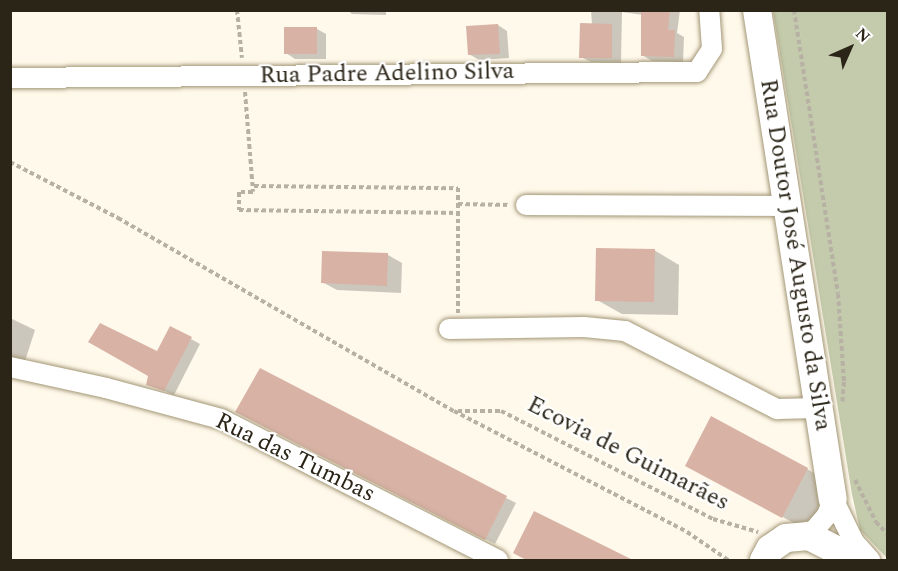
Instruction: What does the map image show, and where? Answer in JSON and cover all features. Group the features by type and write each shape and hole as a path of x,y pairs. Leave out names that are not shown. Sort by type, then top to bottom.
{"street":[{"name":"Rua Padre Adelino Silva","path":"10,78 697,72 712,49 709,10"},
{"name":"Rua Doutor José Augusto da Silva","path":"756,10 788,206 830,408 833,499"},
{"path":"526,205 788,206"},
{"path":"454,329 584,327 626,331 777,409 830,408"},
{"name":"Rua das Tumbas","path":"10,367 106,388 221,419 498,561"},
{"path":"764,561 770,549 797,537 827,515 833,499"},
{"path":"833,499 854,542 870,561"},
{"path":"797,537 856,561"}],"path":[{"path":"794,10 838,294 844,382 830,408"},
{"path":"10,162 118,218 454,411 687,532 728,561"},
{"path":"454,329 459,213 458,188 254,183 253,192 239,192 238,210 459,213"},
{"path":"458,204 526,205"},
{"name":"Ecovia de Guimarães","path":"454,411 501,411 713,519 797,537"},
{"path":"851,469 866,505 888,535"}],"green space":[{"path":"773,11 887,11 887,558 860,530 852,494"}],"building":[{"path":"641,10 670,10 668,30 675,30 674,57 641,56"},
{"path":"580,23 612,24 612,58 579,58"},
{"path":"498,24 500,54 468,55 466,26"},
{"path":"284,27 317,27 317,54 284,54"},
{"path":"596,248 655,249 654,302 595,301"},
{"path":"322,251 388,253 387,286 321,283"},
{"path":"100,323 157,351 170,326 192,337 164,391 146,385 148,376 88,342"},
{"path":"260,368 507,496 485,540 235,412"},
{"path":"711,416 808,468 782,518 685,466"},
{"path":"534,511 635,561 528,561 513,553"}]}
